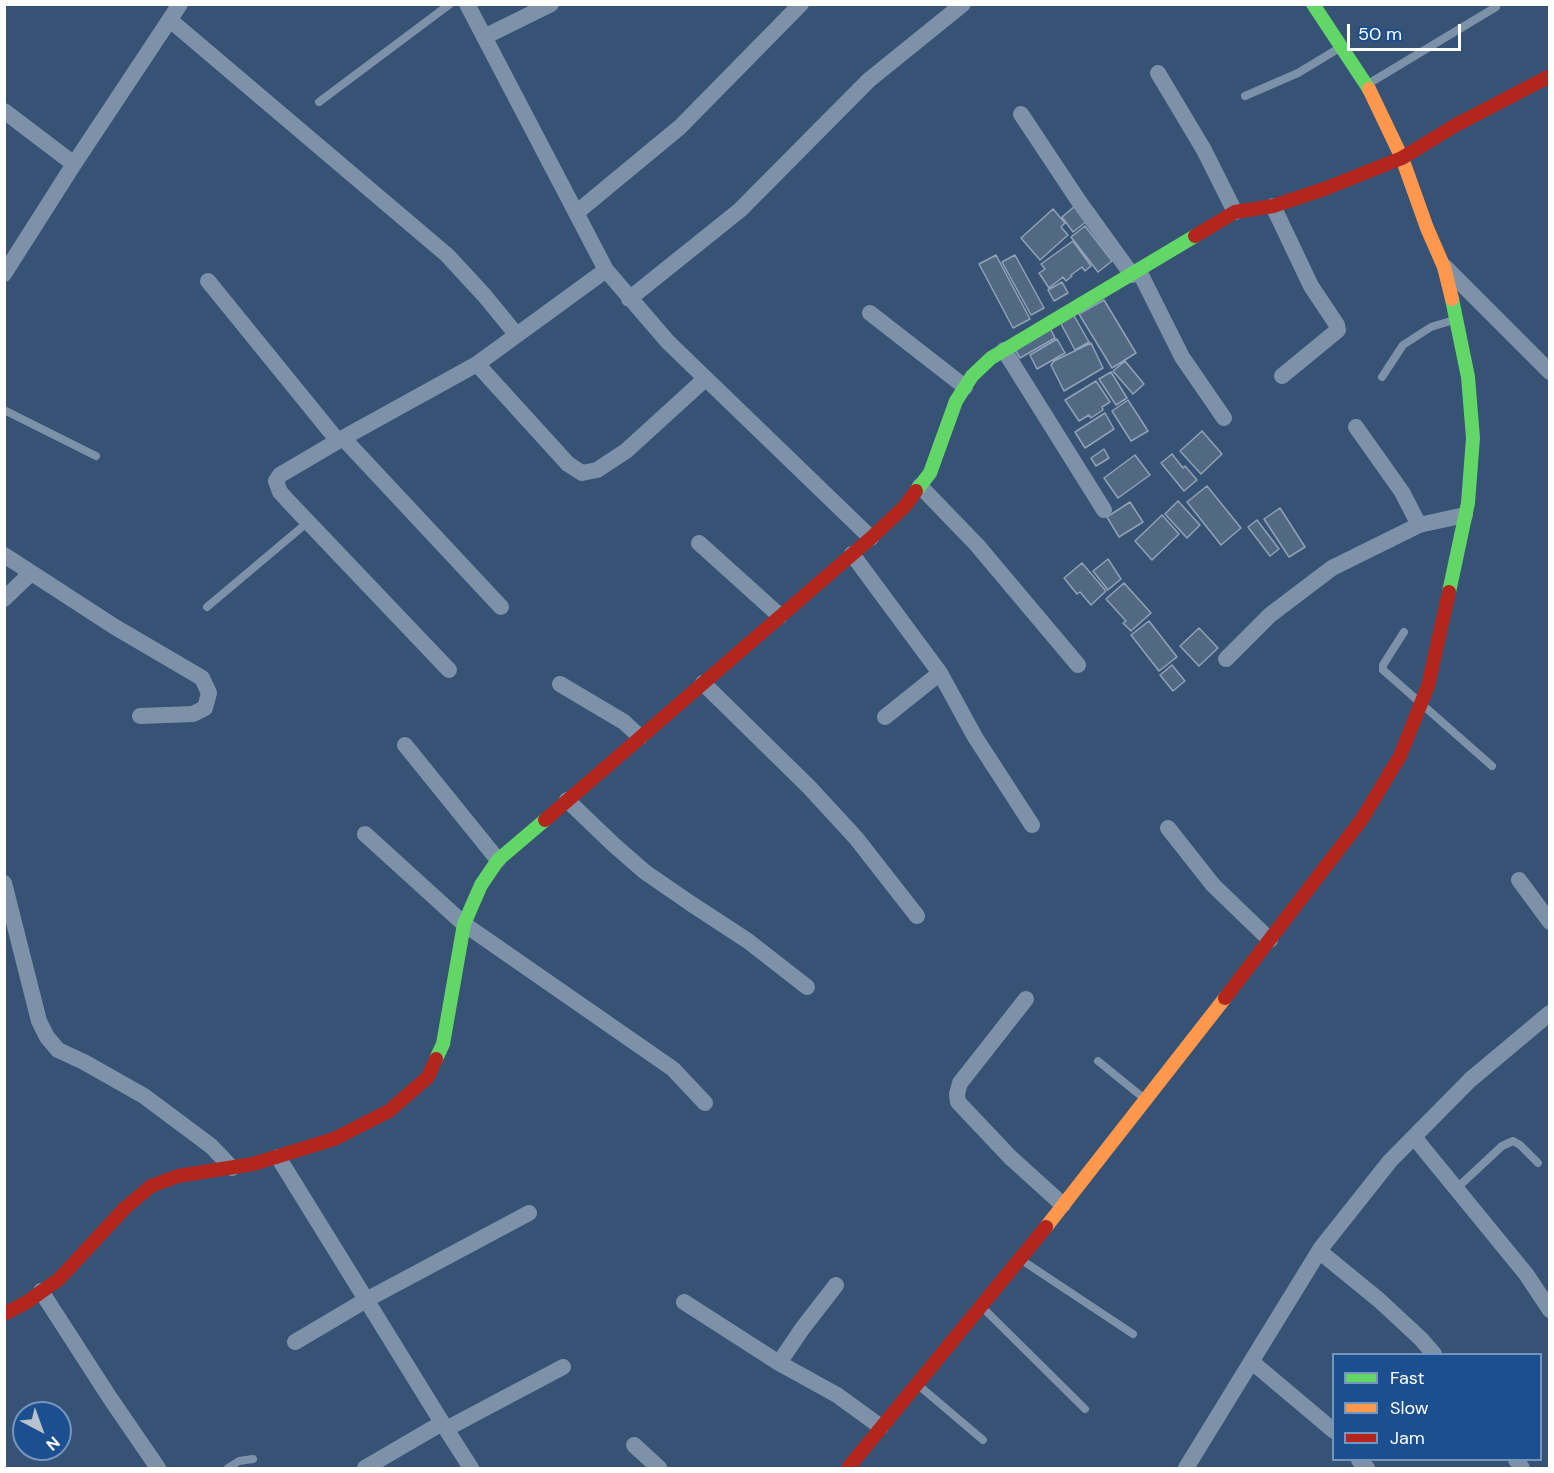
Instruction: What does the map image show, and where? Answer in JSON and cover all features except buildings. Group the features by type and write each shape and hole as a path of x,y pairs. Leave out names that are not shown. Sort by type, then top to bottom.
{"street":[{"path":"467,4 606,270 629,299 705,379 871,538"},
{"path":"484,37 551,4"},
{"path":"576,213 680,127 801,4"},
{"path":"629,299 740,210 869,80 963,4"},
{"path":"848,1468 1020,1259 1146,1100 1362,819 1400,756 1428,686 1468,503 1473,438 1468,377 1444,267 1427,228 1402,158 1367,85 1313,4"},
{"path":"4,274 13,254 173,10 447,255 516,334"},
{"path":"1158,73 1204,150 1235,212"},
{"path":"4,1314 59,1279 125,1208 151,1186 178,1176 253,1164 334,1139 389,1112 428,1077 443,1044 464,924 481,885 498,860 871,538 905,506 930,473 956,401 972,376 985,364 1004,350 1235,212 1273,206 1324,189 1402,158 1454,126 1550,76"},
{"path":"4,111 74,164"},
{"path":"1021,114 1078,200 1136,273 1182,357 1224,418"},
{"path":"1273,206 1311,286 1338,330 1282,376"},
{"path":"1444,267 1550,372"},
{"path":"449,670 280,492 276,481 280,475 340,440 477,364 606,270"},
{"path":"208,281 340,440 501,607"},
{"path":"870,313 965,387"},
{"path":"1004,350 1104,510"},
{"path":"477,364 568,464 582,473 597,470 626,451 705,379"},
{"path":"1356,427 1402,492 1419,525"},
{"path":"920,486 984,552 1078,664"},
{"path":"1226,658 1270,615 1332,568 1419,525 1465,515"},
{"path":"699,543 780,616"},
{"path":"852,554 940,673 975,737 1032,825"},
{"path":"4,555 115,627 202,678 209,693 205,708 193,714 140,716"},
{"path":"4,599 31,573"},
{"path":"885,717 940,673"},
{"path":"703,683 809,787 848,829 917,916"},
{"path":"560,684 624,722 640,736"},
{"path":"405,745 498,860"},
{"path":"567,800 645,872 748,940 807,987"},
{"path":"1168,828 1214,885 1270,940"},
{"path":"365,834 464,924 673,1069 705,1103"},
{"path":"1519,880 1550,922"},
{"path":"4,883 39,1021 47,1037 58,1050 144,1096 211,1146 231,1168"},
{"path":"1026,999 960,1083 957,1094 958,1102 1010,1157 1062,1205"},
{"path":"1187,1468 1318,1251 1390,1161 1470,1080 1550,1013"},
{"path":"1414,1137 1526,1274 1550,1310"},
{"path":"278,1157 471,1468"},
{"path":"295,1342 366,1300 529,1213"},
{"path":"1318,1251 1379,1300 1433,1353"},
{"path":"779,1363 836,1285"},
{"path":"41,1291 158,1468"},
{"path":"684,1302 779,1363 837,1395 881,1427"},
{"path":"1252,1362 1332,1429"},
{"path":"365,1468 563,1367"},
{"path":"634,1445 659,1468"}],"lane":[{"path":"319,102 450,4"},
{"path":"1367,85 1496,7"},
{"path":"1245,96 1298,73 1342,47"},
{"path":"1382,376 1403,345 1431,327 1457,319"},
{"path":"4,410 96,456"},
{"path":"207,607 308,522"},
{"path":"1404,633 1383,665 1383,670 1492,765"},
{"path":"1098,1060 1146,1100"},
{"path":"1457,1188 1502,1146 1513,1141 1521,1145 1538,1163"},
{"path":"1020,1259 1133,1334"},
{"path":"981,1306 1086,1408"},
{"path":"917,1384 983,1440"},
{"path":"228,1468 239,1461 253,1460"}],"traffic: fast":[{"path":"1313,4 1369,89"},
{"path":"916,491 930,473 956,401 972,376 991,358 1195,236"},
{"path":"1449,592 1468,503 1473,438 1468,377 1452,299"},
{"path":"436,1059 443,1044 464,924 481,885 498,860 545,820"}],"traffic: slow":[{"path":"1369,89 1402,158 1427,228 1444,267 1452,299"},
{"path":"1046,1227 1225,998"}],"traffic: jam":[{"path":"1195,236 1235,212 1273,206 1324,189 1402,158 1454,126 1550,76"},
{"path":"545,820 871,538 905,506 916,491"},
{"path":"1225,998 1362,819 1400,756 1428,686 1449,592"},
{"path":"4,1314 27,1302 59,1279 125,1208 151,1186 178,1176 253,1164 334,1139 389,1111 428,1077 436,1059"},
{"path":"848,1468 1046,1227"}]}
